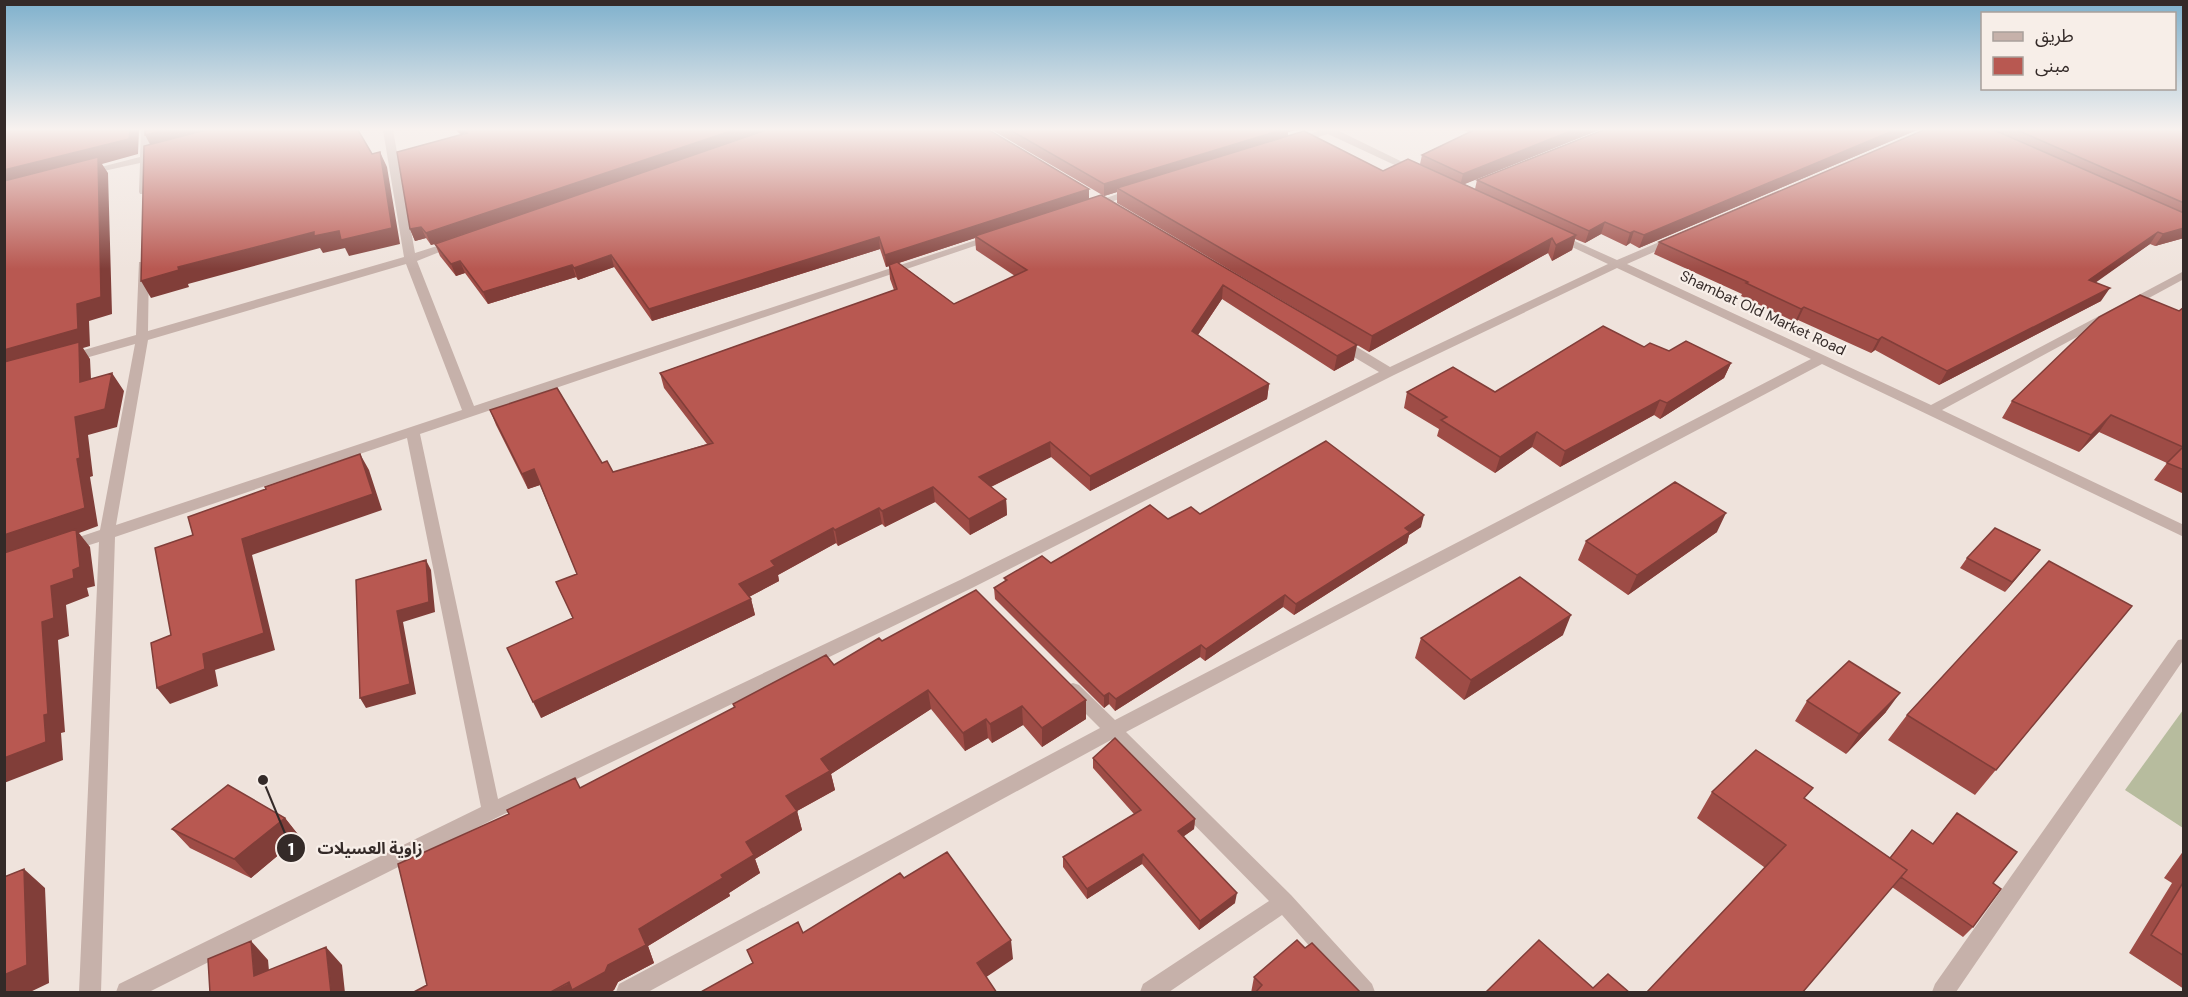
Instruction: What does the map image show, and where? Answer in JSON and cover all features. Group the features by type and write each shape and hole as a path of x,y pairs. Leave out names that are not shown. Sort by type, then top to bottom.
{"street":[{"path":"143,207 144,177"},
{"path":"400,177 410,259 470,413"},
{"path":"1081,208 1148,187"},
{"name":"Shambat Old Market Road","path":"1543,230 1931,410 2184,532"},
{"path":"50,553 1013,231"},
{"path":"127,993 491,811 966,584 1389,372 1692,231"},
{"path":"50,364 410,259 466,240"},
{"path":"90,993 107,534 142,338 143,243"},
{"path":"1931,410 2184,274"},
{"path":"1328,336 1389,372"},
{"path":"627,993 1113,730 1822,359"},
{"path":"413,432 491,811"},
{"path":"966,584 982,600"},
{"path":"1943,993 2184,645"},
{"path":"1056,673 1284,902 1364,993"},
{"path":"1151,993 1284,902"}],"green space":[{"path":"2183,710 2183,828 2125,790"}],"building":[{"path":"22,177 98,177 101,297 77,304 78,329 4,350 4,181"},
{"path":"143,177 384,177 392,228 341,240 339,231 314,236 314,232 178,267 179,270 141,281"},
{"path":"401,177 595,177 426,233 421,227 410,229"},
{"path":"631,177 1068,177 1089,189 885,255 879,237 649,309 611,255 574,268 572,265 483,292 460,261 451,264 435,244"},
{"path":"1091,177 1128,177 1104,184"},
{"path":"1155,177 1447,177 1576,235 1556,245 1552,238 1372,336 1117,188"},
{"path":"1486,177 1784,177 1644,235 1634,231 1630,233 1605,222 1589,231 1477,180"},
{"path":"1814,177 2101,177 2184,213 2184,228 2163,234 2158,232 2089,280 2110,288 1947,371 1882,337 1878,340 1804,307 1801,309 1746,283 1748,282 1659,242"},
{"path":"2123,177 2184,177 2184,203"},
{"path":"1101,195 1357,345 1337,356 1223,285 1192,331 1269,384 1090,476 1050,442 979,477 1006,499 969,519 933,487 882,511 879,508 835,530 833,528 771,561 775,566 739,584 751,599 533,702 507,648 573,618 556,582 577,574 534,469 522,474 490,410 557,388 602,463 607,461 613,472 713,443 660,373 897,289 889,265 897,262 954,304 1027,270 975,236"},
{"path":"2140,295 2179,311 2184,307 2184,470 2167,463 2183,447 2111,415 2091,435 2012,401 2099,317"},
{"path":"1603,326 1644,347 1650,343 1669,351 1686,341 1731,363 1667,403 1660,400 1565,451 1537,432 1500,457 1441,420 1447,417 1407,392 1453,367 1495,392"},
{"path":"79,342 80,382 112,373 105,409 75,417 80,458 77,459 85,508 4,535 4,362"},
{"path":"1326,441 1424,515 1405,528 1410,532 1296,604 1285,595 1206,649 1201,645 1116,699 1109,693 1104,696 994,588 1007,580 1004,578 1042,556 1051,563 1150,505 1168,519 1191,507 1200,514"},
{"path":"360,454 373,494 242,539 264,633 203,654 205,669 157,688 151,643 171,635 155,548 193,535 188,517"},
{"path":"1675,482 1726,513 1637,575 1586,541"},
{"path":"1995,528 2040,550 2012,582 1967,558"},
{"path":"76,529 80,567 73,570 74,578 51,586 54,618 42,622 48,714 44,715 46,742 4,758 4,553"},
{"path":"426,560 429,602 397,611 410,684 360,698 356,580"},
{"path":"2049,561 2132,606 1996,770 1907,715"},
{"path":"1520,577 1571,615 1471,680 1421,638"},
{"path":"976,590 1086,700 1042,728 1022,706 990,724 986,719 963,733 928,690 821,759 830,771 786,796 797,811 746,842 754,855 721,875 723,878 639,929 646,945 608,965 605,972 572,990 569,982 549,993 412,993 427,985 398,864 509,814 507,810 575,778 580,788 735,707 733,704 826,655 834,665 879,638 882,641"},
{"path":"1849,661 1900,693 1859,734 1807,701"},
{"path":"1115,738 1195,819 1178,831 1237,893 1200,921 1143,854 1087,889 1063,857 1141,810 1093,758"},
{"path":"1756,750 1813,788 1804,798 1907,870 1802,993 1646,993 1786,845 1712,792"},
{"path":"228,785 285,818 234,859 172,829"},
{"path":"1957,813 2017,852 1993,883 2001,889 1973,927 1901,877 1907,870 1890,858 1912,830 1933,844"},
{"path":"947,852 1011,940 977,963 997,993 699,993 753,963 747,950 798,922 803,933 900,873 904,878"},
{"path":"24,869 27,965 4,975 4,877"},
{"path":"2184,881 2184,956 2151,935"},
{"path":"1297,940 1305,948 1312,943 1361,993 1255,993 1262,985 1254,977"},
{"path":"1539,940 1593,988 1608,974 1630,993 1485,993"},
{"path":"251,941 254,976 326,947 331,993 210,993 208,959"}],"place":[{"name":"زاوية العسيلات","path":"263,780"}]}
